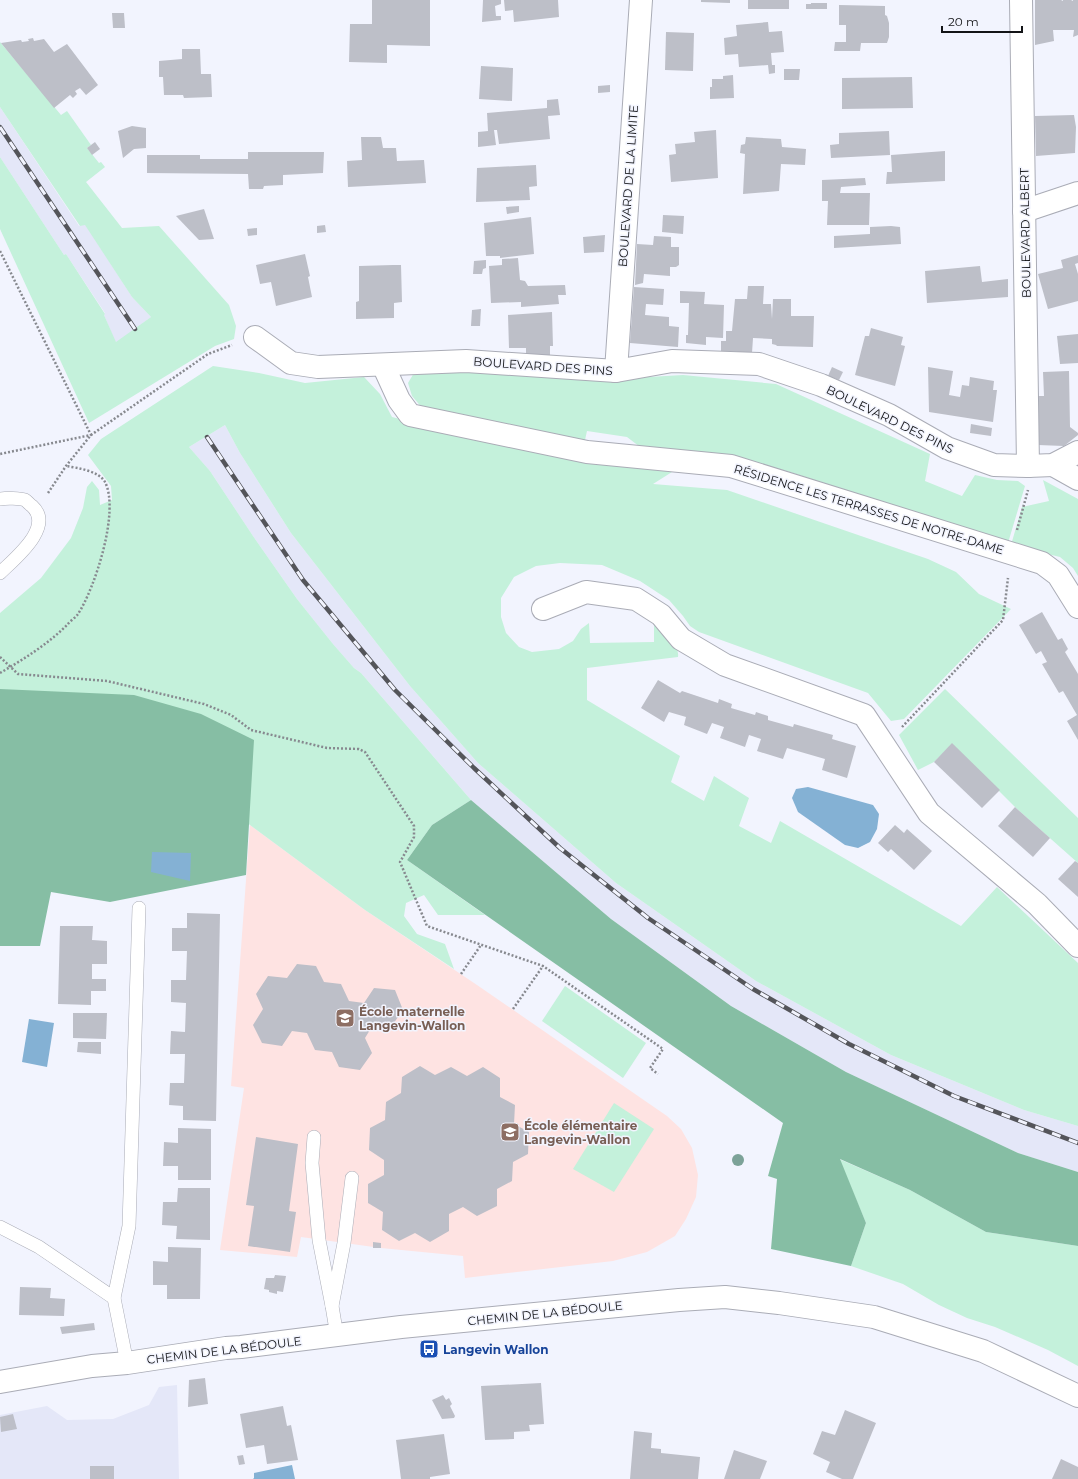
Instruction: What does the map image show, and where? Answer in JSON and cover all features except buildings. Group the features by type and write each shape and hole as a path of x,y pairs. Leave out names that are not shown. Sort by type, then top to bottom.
{"street":[{"name":"BOULEVARD DE LA LIMITE","path":"616,371 641,0"},
{"name":"BOULEVARD ALBERT","path":"1021,0 1028,466"},
{"path":"1024,210 1078,193"},
{"name":"BOULEVARD DES PINS","path":"255,337 291,363 318,367 466,361 616,371 672,361 759,364 821,385 889,416 947,448 994,465 1053,465 1078,452"},
{"name":"RÉSIDENCE LES TERRASSES DE NOTRE-DAME","path":"383,365 398,400 410,415 587,452 731,466 1042,564 1058,575 1078,607"},
{"path":"1053,465 1078,479"},
{"path":"543,609 586,592 636,599 661,614 681,639 725,665 864,715 929,813 1037,904 1078,946"},
{"name":"CHEMIN DE LA BÉDOULE","path":"0,1382 92,1366 127,1363 226,1348 401,1327 679,1300 725,1297 779,1303 874,1317 984,1351 1078,1396"}],"lane":[{"path":"0,500 6,498 25,500 36,510 39,526 28,546 0,573"},
{"path":"127,1363 114,1298 129,1226 139,908"},
{"path":"314,1137 312,1163 319,1240 332,1306 336,1336"},
{"path":"332,1306 344,1243 352,1178"},
{"path":"0,1227 39,1247 114,1298"}],"path":[{"path":"0,251 91,435"},
{"path":"36,510 66,466 91,435 208,354 255,337"},
{"path":"0,454 91,435"},
{"path":"0,672 10,667 54,637 77,614 93,581 104,545 110,505 104,481 92,471 66,466"},
{"path":"1017,532 1028,494"},
{"path":"904,725 1003,620"},
{"path":"0,657 18,674 107,681 204,704 231,714 251,730 327,748 359,749 365,752 414,826 414,837 400,862 427,926 543,966 663,1049 650,1068 658,1074"},
{"path":"461,974 481,945"},
{"path":"513,1009 543,966"}],"shaded area":[{"path":"0,107 79,226 85,224 132,297 151,317 116,343 104,315 105,313 66,254 64,255 0,157"},
{"path":"225,425 240,453 291,533 410,686 478,763 616,883 756,981 891,1055 1024,1110 1078,1126 1078,1172 1018,1153 846,1072 731,1006 611,919 471,800 361,673 354,668 333,644 297,599 210,471 189,447"},
{"name":"École élémentaire Langevin-Wallon","path":"250,825 365,910 667,1116 681,1129 692,1148 698,1175 696,1197 686,1219 675,1236 647,1252 613,1261 465,1278 463,1256 381,1248 301,1237 297,1257 220,1250 244,1088 231,1086"},
{"path":"177,1385 179,1479 0,1479 0,1415 47,1406 67,1420 113,1419 149,1405 159,1387"}],"green space":[{"path":"0,42 61,115 67,111 91,145 87,148 99,163 101,162 105,167 86,182 122,228 159,226 229,305 236,326 234,339 215,346 89,423 0,229 0,157 64,255 66,254 105,314 104,315 116,342 151,317 132,297 85,225 80,226 0,107"},
{"path":"213,366 259,373 305,383 364,377 380,394 392,417 505,445 672,472 653,484 727,490 928,559 956,572 979,594 1011,609 904,719 891,721 868,693 699,632 690,626 669,600 640,581 602,565 560,563 536,566 514,577 501,598 501,617 506,633 519,647 532,652 559,649 573,641 581,629 589,623 590,643 654,642 654,624 666,635 674,643 678,652 678,657 587,668 587,700 680,756 671,782 704,801 714,776 749,798 739,826 771,843 780,821 961,926 997,887 1078,963 1078,1126 1024,1110 891,1055 756,981 616,883 478,763 410,686 291,533 240,453 225,425 189,447 210,471 297,599 333,644 354,668 361,673 471,800 432,825 407,860 485,915 438,915 424,895 406,903 404,916 417,934 445,944 454,969 365,910 250,825 199,785 0,818 0,613 41,578 71,538 83,508 87,487 92,481 99,490 100,505 112,500 111,486 88,455 101,439"},
{"path":"427,368 597,380 683,375 776,384 930,454 925,481 962,496 975,475 997,480 1018,481 1025,486 1008,543 793,473 731,455 644,450 627,437 587,431 585,440 423,409 412,396 408,383 414,373"},
{"path":"1043,480 1078,499 1078,576 1073,568 1060,557 1011,545 1022,507 1049,501"},
{"path":"0,689 134,695 201,714 254,740 246,875 110,902 51,892 40,946 0,946"},
{"path":"945,689 1078,818 1078,863 1015,807 952,744 934,762 918,770 899,735"},
{"path":"471,800 611,919 731,1006 846,1072 1018,1153 1078,1172 1078,1246 986,1232 910,1190 840,1159 866,1223 851,1266 771,1249 777,1179 768,1176 783,1123 407,860 432,825"},
{"path":"565,986 646,1043 623,1078 542,1021"},
{"path":"614,1103 654,1129 614,1192 573,1169"},
{"path":"839,1159 910,1190 986,1232 1078,1246 1078,1366 1048,1350 995,1327 967,1318 939,1305 903,1284 851,1266 866,1223"}],"water":[{"path":"808,787 873,805 879,814 877,829 870,842 858,848 845,845 798,812 792,798 796,789"},
{"path":"152,852 191,853 190,881 151,872"},
{"path":"29,1019 54,1023 47,1067 22,1062"},
{"path":"292,1465 295,1479 253,1479 254,1473"}],"railway":[{"path":"0,127 135,329"},
{"path":"207,437 303,580 395,690 474,768 560,848 648,918 753,989 849,1044 954,1096 1078,1143"}],"place":[{"name":"École maternelle Langevin-Wallon","path":"345,1018"},
{"name":"École élémentaire Langevin-Wallon","path":"510,1132"},
{"name":"Langevin Wallon","path":"429,1349"}]}
